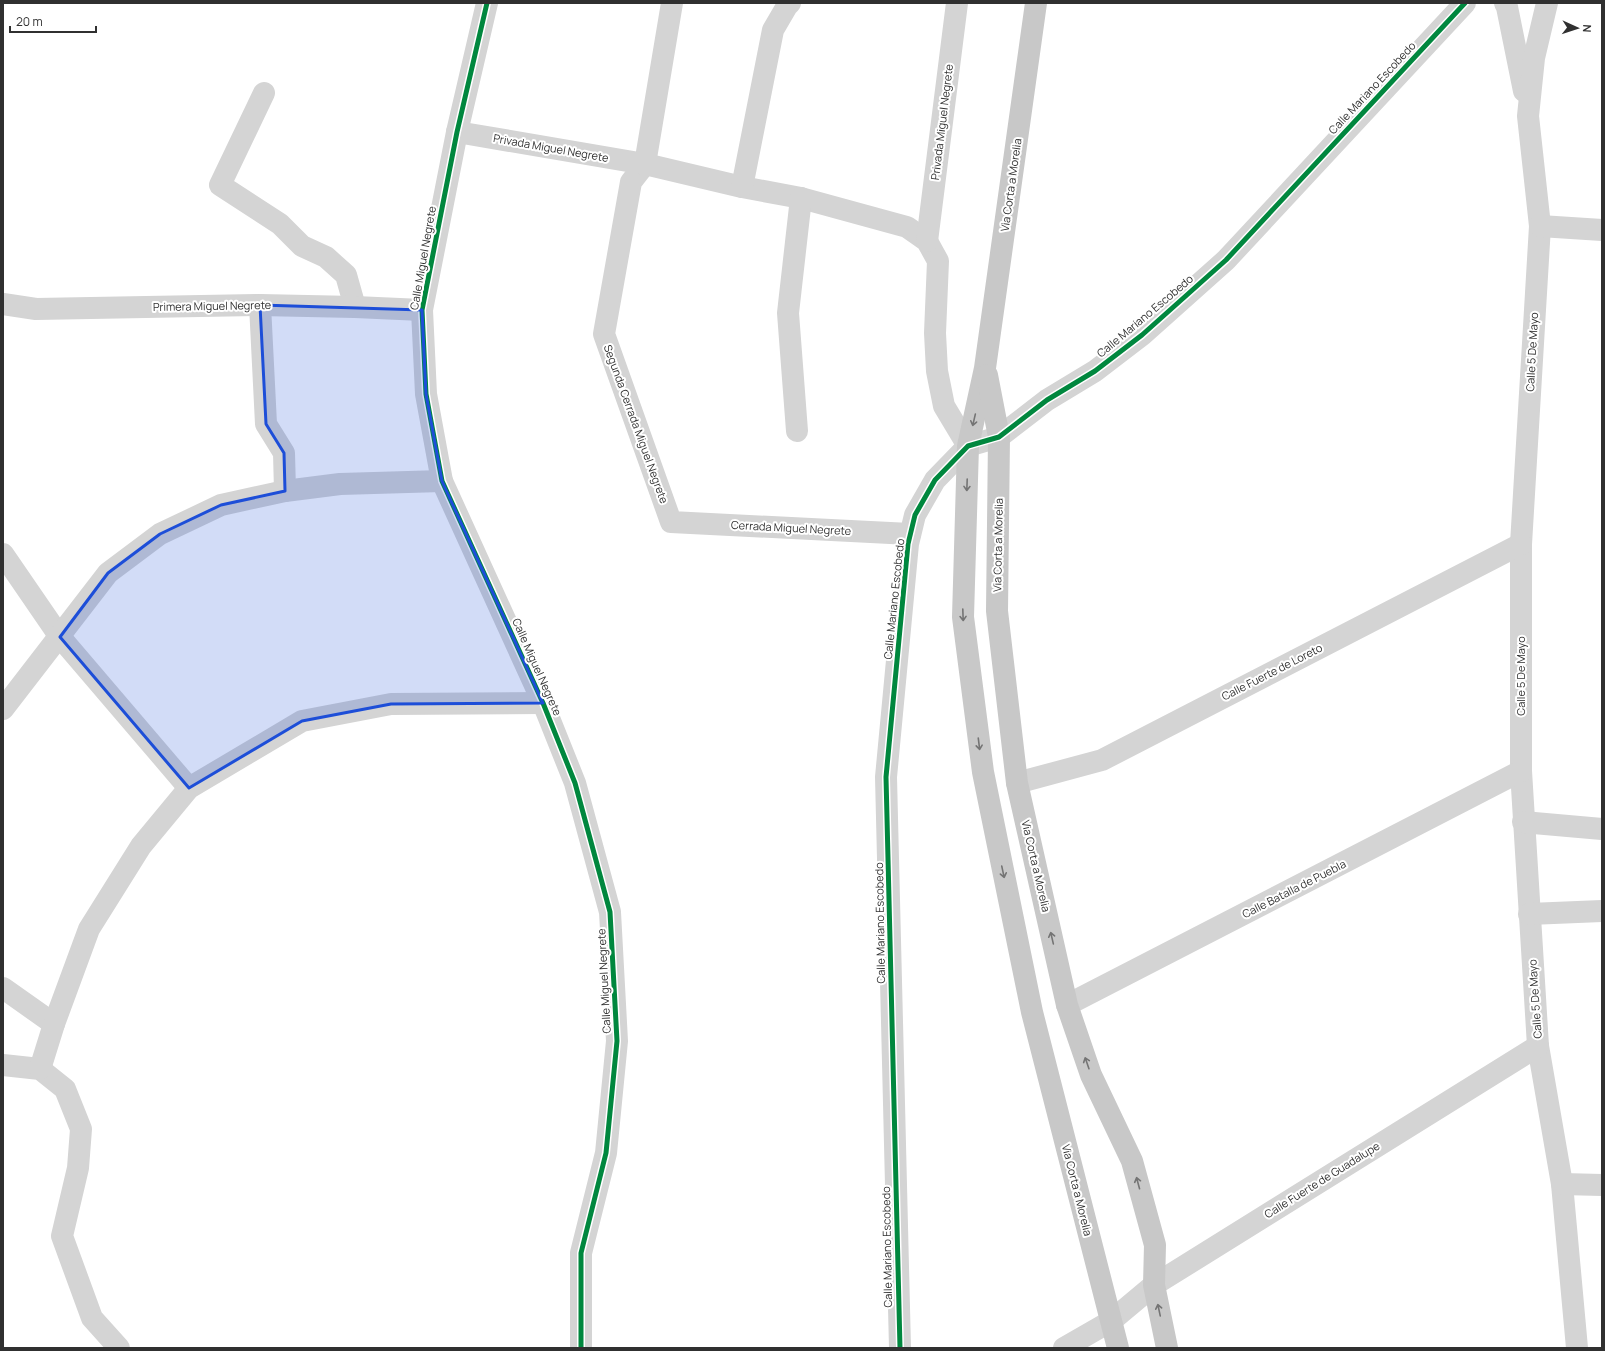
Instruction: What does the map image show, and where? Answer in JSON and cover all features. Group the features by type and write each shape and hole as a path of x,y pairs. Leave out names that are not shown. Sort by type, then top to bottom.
{"main road":[{"name":"Via Corta a Morelia","path":"1036,3 985,368 968,446 963,617 983,772 1032,1012 1118,1348"},
{"name":"Via Corta a Morelia","path":"985,368 999,436 997,611 1017,783 1067,1005 1091,1075 1132,1161 1155,1245 1154,1285 1167,1348"}],"street":[{"name":"Calle Miguel Negrete","path":"487,3 457,132 422,310 426,394 442,481 543,703 576,783 610,912 616,1041 606,1152 581,1253 581,1348"},
{"path":"645,164 672,3"},
{"path":"742,187 773,30 790,3"},
{"name":"Privada Miguel Negrete","path":"927,241 957,3"},
{"name":"Calle Mariano Escobedo","path":"900,1348 886,777 908,544 915,515 935,480 968,446 999,436 1047,400 1095,370 1142,335 1226,260 1465,3"},
{"path":"1505,3 1528,116"},
{"name":"Calle 5 De Mayo","path":"1547,3 1534,58 1528,116 1540,226 1521,544 1520,771 1538,1046 1562,1184 1577,1348"},
{"path":"264,93 220,185 280,224 302,246 326,257 346,275 355,306"},
{"name":"Privada Miguel Negrete","path":"457,132 645,164 742,187 801,198 907,227 927,241 938,261 935,333 937,371 944,406 968,446"},
{"name":"Segunda Cerrada Miguel Negrete","path":"645,164 631,182 604,334 671,522"},
{"path":"798,431 788,314 801,198"},
{"path":"1540,226 1602,230"},
{"name":"Primera Miguel Negrete","path":"3,304 36,309 260,305 355,306 422,310"},
{"path":"260,305 266,424 284,453 285,491"},
{"path":"3,709 108,573 160,534 221,506 285,491 340,484 442,481"},
{"name":"Cerrada Miguel Negrete","path":"671,522 910,534"},
{"name":"Calle Fuerte de Loreto","path":"1017,783 1102,760 1521,544"},
{"path":"3,554 60,637 189,788"},
{"path":"40,1069 54,1024 89,929 141,846 189,788 302,721 391,704 543,703"},
{"name":"Calle Batalla de Puebla","path":"1067,1005 1520,771"},
{"path":"1523,822 1602,829"},
{"path":"1529,914 1602,911"},
{"path":"3,988 54,1024"},
{"name":"Calle Fuerte de Guadalupe","path":"1064,1348 1111,1321 1154,1285 1538,1046"},
{"path":"3,1065 40,1069 65,1089 81,1130 78,1168 62,1236 92,1318 119,1348"},
{"path":"1562,1184 1602,1184"}],"highlighted area":[{"path":"260,305 422,310 426,394 442,481 543,703 391,704 302,721 189,788 60,637 108,573 160,534 221,505 285,491 284,453 266,424"}],"cycle path":[{"path":"487,3 457,132 422,310 426,394 442,481 543,703 575,783 610,912 617,1041 606,1153 581,1253 581,1348"},
{"path":"900,1348 886,777 908,544 915,515 935,480 968,446 999,437 1047,400 1095,371 1142,335 1226,260 1465,3"}]}
